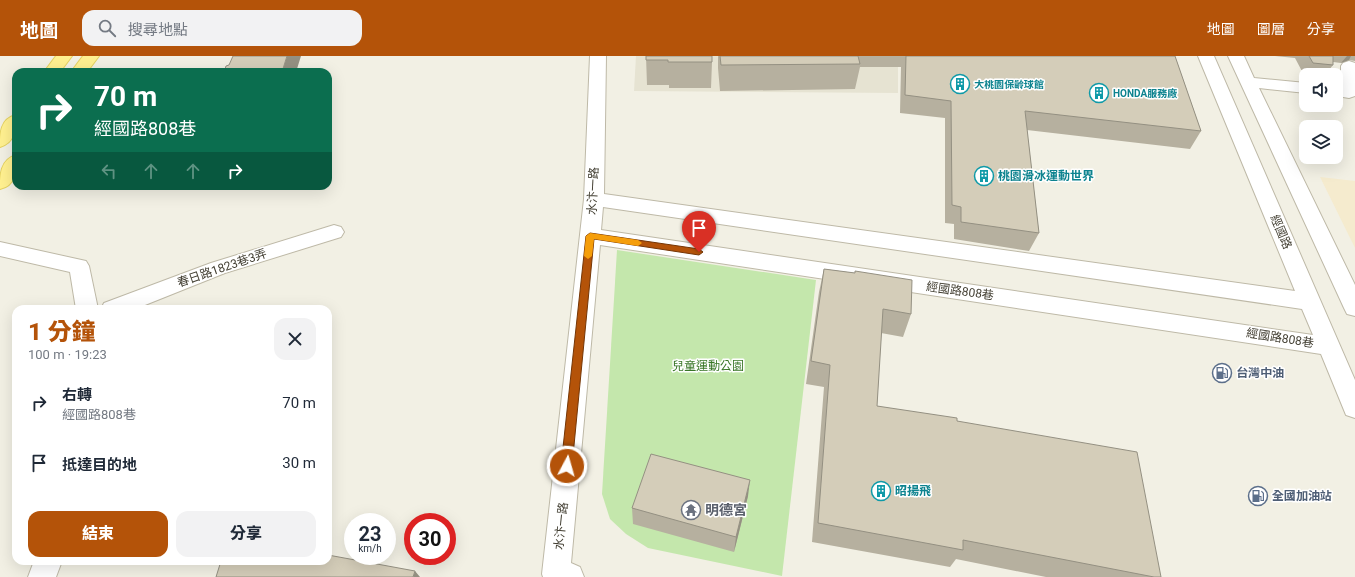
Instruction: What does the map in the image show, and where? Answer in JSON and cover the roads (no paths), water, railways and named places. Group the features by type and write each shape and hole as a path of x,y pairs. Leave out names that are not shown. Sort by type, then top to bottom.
{"main road":[{"path":"55,68 64,56"},
{"path":"82,68 91,56"},
{"path":"0,141 12,125"},
{"path":"0,183 12,166"}],"street":[{"name":"水汴一路","path":"570,577 556,574 594,199 598,56"},
{"name":"經國路","path":"1206,56 1355,408"},
{"path":"1236,56 1355,308"},
{"path":"1339,67 1347,93"},
{"path":"1249,82 1299,87"},
{"path":"594,199 1310,302"},
{"name":"春日路1823巷3弄","path":"122,305 218,268 334,232"},
{"name":"經國路808巷","path":"590,236 1329,346"},
{"path":"0,249 79,266 86,305"},
{"path":"42,577 46,565"}],"place":[{"name":"大桃園保齡球館","path":"960,84"},
{"name":"HONDA服務廠","path":"1099,93"},
{"name":"桃園滑冰運動世界","path":"984,176"},
{"name":"台灣中油","path":"1222,373"},
{"name":"昭揚飛","path":"881,491"},
{"name":"全國加油站","path":"1258,496"},
{"name":"明德宮","path":"691,510"}],"park label":[{"name":"兒童運動公園","path":"708,366"}]}
